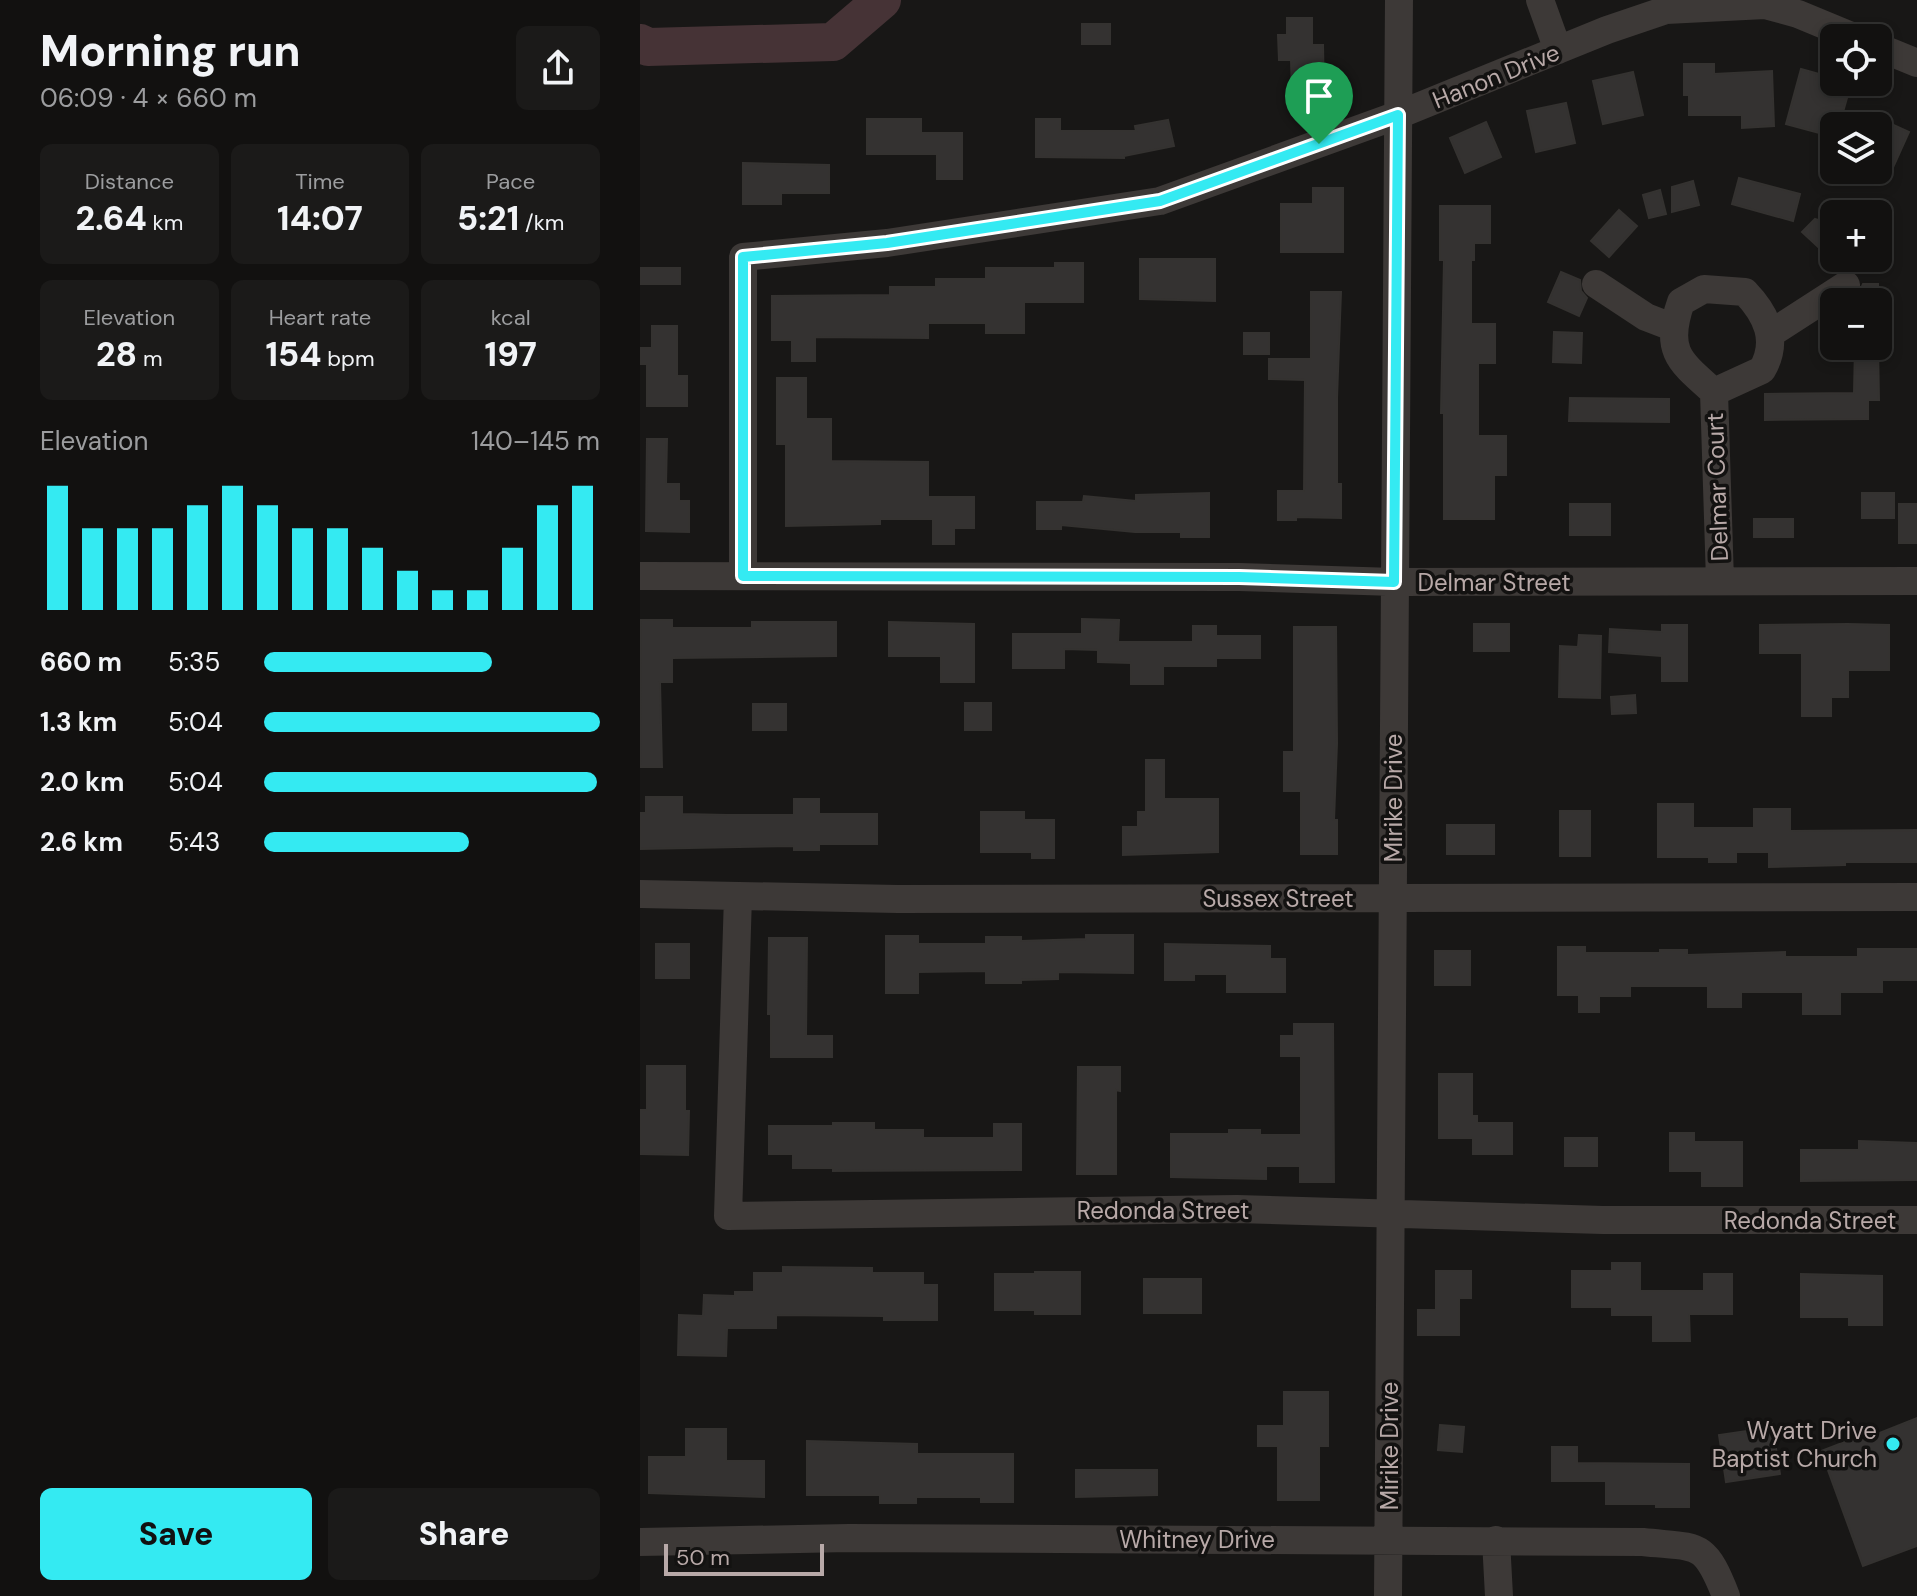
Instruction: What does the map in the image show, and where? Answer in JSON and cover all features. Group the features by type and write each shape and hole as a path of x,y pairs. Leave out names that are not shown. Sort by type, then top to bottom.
{"street":[{"name":"Mirike Drive","path":"1388,1596 1399,0"},
{"path":"1540,0 1558,50"},
{"name":"Hanon Drive","path":"743,576 743,257 887,243 1160,201 1398,115 1665,5 1765,5 1822,24"},
{"path":"1892,53 1917,63"},
{"path":"1596,284 1646,317 1672,327 1681,302 1690,294 1704,289 1745,292 1760,307 1770,334 1846,285"},
{"name":"Delmar Court","path":"1672,327 1674,348 1686,368 1714,392 1720,581"},
{"name":"Delmar Court","path":"1714,392 1762,370 1771,345 1770,334"},
{"name":"Delmar Street","path":"640,576 1239,577 1394,582 1917,581"},
{"name":"Sussex Street","path":"640,894 898,899 1917,897"},
{"name":"Redonda Street","path":"738,896 728,1216 1237,1209 1603,1220 1917,1220"},
{"name":"Whitney Drive","path":"640,1542 849,1538 1643,1542 1697,1548 1714,1565 1726,1596"},
{"path":"1496,1540 1499,1596"}],"building":[{"path":"1287,18 1312,18 1312,45 1323,45 1324,94 1292,95 1291,60 1279,60 1278,35 1287,35"},
{"path":"1082,24 1110,24 1110,44 1082,44"},
{"path":"1684,64 1714,64 1714,74 1772,71 1774,126 1742,128 1742,115 1689,115 1689,95 1684,95"},
{"path":"1801,69 1820,74 1820,96 1847,98 1843,112 1820,112 1820,133 1786,124"},
{"path":"1633,72 1643,115 1603,124 1593,81"},
{"path":"1566,103 1575,143 1536,152 1527,111"},
{"path":"867,119 921,119 921,133 962,133 962,179 937,179 937,154 867,154"},
{"path":"1036,119 1060,119 1060,131 1136,131 1135,126 1168,120 1174,146 1124,158 1036,157"},
{"path":"1486,122 1501,157 1465,173 1450,138"},
{"path":"1892,124 1909,132 1892,170"},
{"path":"743,163 829,165 829,193 781,193 781,204 743,204"},
{"path":"1739,178 1800,194 1793,221 1732,204"},
{"path":"1693,181 1699,205 1672,212 1672,187"},
{"path":"1313,188 1343,188 1343,252 1281,252 1281,204 1313,204"},
{"path":"1660,190 1666,214 1649,218 1643,195"},
{"path":"1440,206 1490,206 1490,243 1474,243 1474,260 1471,260 1471,324 1495,324 1495,363 1478,363 1478,436 1506,436 1506,475 1494,475 1494,519 1444,519 1444,413 1441,413 1444,260 1440,260"},
{"path":"1619,210 1637,226 1609,257 1591,241"},
{"path":"1815,219 1820,221 1820,249 1802,232"},
{"path":"1140,259 1215,259 1215,301 1140,299"},
{"path":"1055,263 1083,263 1083,302 1024,302 1024,333 986,333 986,323 928,323 928,338 815,337 815,361 792,361 792,340 772,340 772,296 890,295 890,287 936,287 936,279 986,279 986,268 1055,268"},
{"path":"640,268 680,268 680,284 640,284"},
{"path":"1561,272 1580,280 1581,291 1587,298 1579,316 1548,302"},
{"path":"1863,284 1878,284 1878,288 1861,288"},
{"path":"1311,292 1341,292 1337,484 1341,484 1341,518 1296,517 1296,520 1278,520 1278,491 1304,491 1305,380 1269,379 1269,359 1311,359"},
{"path":"652,326 677,326 677,376 687,376 687,406 647,406 647,364 640,364 640,348 652,348"},
{"path":"1554,332 1582,333 1581,363 1553,362"},
{"path":"1244,333 1269,333 1269,354 1244,354"},
{"path":"1855,360 1878,360 1879,400 1868,400 1868,419 1765,420 1765,394 1854,393"},
{"path":"777,378 806,378 806,419 831,419 831,461 928,462 928,497 974,497 974,528 954,528 954,544 933,544 933,519 880,519 880,524 786,526 786,444 777,444"},
{"path":"1570,398 1669,399 1669,422 1569,421"},
{"path":"647,439 667,439 666,484 679,484 679,501 689,501 689,532 646,531"},
{"path":"1209,493 1209,537 1181,537 1181,532 1135,532 1061,525 1061,529 1037,529 1037,502 1083,502 1084,496 1136,501 1136,495"},
{"path":"1862,493 1894,493 1894,518 1862,518"},
{"path":"1570,504 1610,504 1610,535 1570,535"},
{"path":"1899,504 1917,504 1917,543 1899,543"},
{"path":"1754,519 1793,519 1793,537 1754,537"},
{"path":"1082,619 1119,620 1118,642 1193,642 1193,626 1216,626 1216,636 1260,636 1260,658 1216,658 1216,666 1163,666 1163,684 1131,684 1131,663 1098,662 1098,650 1064,649 1064,668 1013,668 1013,634 1082,634"},
{"path":"641,620 672,620 672,628 752,628 752,622 836,622 836,656 672,658 672,682 660,682 662,767 640,767"},
{"path":"889,622 974,624 974,682 941,682 941,656 889,656"},
{"path":"1474,624 1509,624 1509,651 1474,651"},
{"path":"1662,625 1687,625 1687,681 1662,681 1662,656 1609,652 1610,629 1662,632"},
{"path":"1760,625 1889,625 1889,670 1848,670 1848,697 1831,697 1831,716 1802,716 1802,653 1760,653"},
{"path":"1294,627 1336,627 1334,820 1337,820 1337,854 1301,854 1301,791 1284,791 1284,752 1294,752"},
{"path":"1579,635 1601,636 1600,698 1559,697 1560,646 1578,647"},
{"path":"1635,695 1636,713 1612,714 1611,697"},
{"path":"965,703 991,703 991,730 965,730"},
{"path":"753,704 786,704 786,730 753,730"},
{"path":"1146,760 1164,760 1164,799 1218,799 1218,852 1123,855 1123,827 1138,827 1138,812 1146,812"},
{"path":"646,797 682,797 682,814 727,815 794,815 794,799 819,799 819,814 877,814 877,844 819,844 819,850 794,850 794,846 640,849 640,813 646,813"},
{"path":"1658,804 1693,804 1693,828 1754,828 1754,809 1790,809 1790,831 1917,830 1917,862 1845,862 1845,865 1769,867 1769,852 1736,852 1736,862 1709,862 1709,857 1658,857"},
{"path":"1560,811 1590,811 1590,856 1560,856"},
{"path":"981,812 1024,812 1024,820 1054,820 1054,858 1032,858 1032,852 981,852"},
{"path":"1447,825 1494,825 1494,854 1447,854"},
{"path":"1086,935 1133,935 1133,973 1058,972 1058,979 986,983 986,971 918,972 918,993 886,993 886,936 918,936 918,944 986,944 986,937 1021,937 1021,941 1086,939"},
{"path":"769,938 807,938 806,1036 832,1036 832,1057 771,1057"},
{"path":"656,944 689,944 689,978 656,978"},
{"path":"1165,944 1270,946 1270,959 1285,959 1285,992 1227,992 1227,974 1194,974 1194,980 1165,980"},
{"path":"1558,947 1585,947 1585,953 1660,953 1660,950 1687,950 1687,955 1785,952 1785,957 1858,957 1858,949 1917,949 1917,980 1882,980 1882,992 1840,992 1840,1014 1803,1014 1803,992 1741,992 1741,1007 1708,1007 1708,986 1630,986 1630,996 1599,996 1599,1012 1579,1012 1579,995 1558,995"},
{"path":"1435,951 1470,951 1470,985 1435,985"},
{"path":"1294,1024 1333,1024 1334,1182 1300,1182 1300,1166 1266,1166 1266,1179 1171,1177 1171,1134 1229,1134 1229,1130 1260,1130 1260,1135 1301,1135 1301,1056 1281,1056 1281,1036 1294,1036"},
{"path":"647,1066 685,1066 685,1111 689,1111 688,1155 640,1154 640,1110 647,1110"},
{"path":"1078,1067 1120,1067 1120,1091 1116,1090 1116,1174 1077,1174"},
{"path":"1439,1074 1472,1074 1472,1116 1477,1116 1477,1123 1512,1123 1512,1154 1473,1154 1473,1138 1439,1138"},
{"path":"833,1123 874,1123 874,1130 923,1130 923,1138 994,1138 994,1124 1021,1124 1021,1170 833,1171 833,1168 793,1168 793,1154 769,1154 769,1126 833,1126"},
{"path":"1670,1133 1694,1133 1694,1142 1742,1142 1742,1186 1702,1186 1702,1171 1670,1171"},
{"path":"1565,1138 1597,1138 1597,1166 1565,1166"},
{"path":"1859,1141 1917,1143 1917,1180 1801,1181 1801,1150 1859,1150"},
{"path":"1612,1263 1640,1263 1640,1291 1704,1291 1704,1274 1732,1274 1732,1314 1689,1314 1690,1341 1653,1341 1653,1315 1612,1315 1612,1307 1572,1307 1572,1271 1612,1271"},
{"path":"783,1267 872,1268 872,1273 923,1273 923,1285 937,1285 937,1320 776,1315 776,1328 727,1328 726,1356 678,1355 679,1315 703,1316 704,1295 735,1296 735,1292 754,1292 754,1273 783,1273"},
{"path":"1436,1271 1471,1271 1471,1298 1459,1298 1459,1335 1418,1335 1418,1310 1436,1310"},
{"path":"1080,1272 1080,1314 995,1310 995,1274"},
{"path":"1801,1274 1882,1276 1882,1325 1849,1325 1849,1317 1801,1317"},
{"path":"1144,1279 1201,1279 1201,1313 1144,1313"},
{"path":"1284,1392 1328,1392 1328,1446 1319,1446 1319,1500 1278,1500 1278,1446 1258,1446 1258,1426 1284,1426"},
{"path":"1917,1418 1917,1546 1863,1566 1821,1451 1855,1438 1857,1442"},
{"path":"1772,1423 1780,1474 1726,1482 1719,1435 1747,1431 1746,1426"},
{"path":"1440,1425 1464,1427 1462,1452 1438,1450"},
{"path":"686,1429 726,1429 726,1461 764,1461 764,1497 649,1493 649,1457 686,1457"},
{"path":"807,1441 917,1444 917,1454 1013,1454 1013,1502 981,1502 981,1497 916,1497 916,1503 880,1503 880,1495 807,1495"},
{"path":"1552,1447 1577,1447 1577,1463 1689,1464 1689,1507 1606,1504 1606,1481 1552,1481"},
{"path":"1076,1470 1157,1470 1157,1495 1076,1497"}],"waterway":[{"path":"640,43 648,47 833,42 882,0"}],"place":[{"name":"Wyatt Drive Baptist Church","path":"1893,1444"}],"route":[{"path":"1398,115 1394,582 1239,577 743,576 743,257 887,243 1160,201 1319,144 1398,115"}]}
